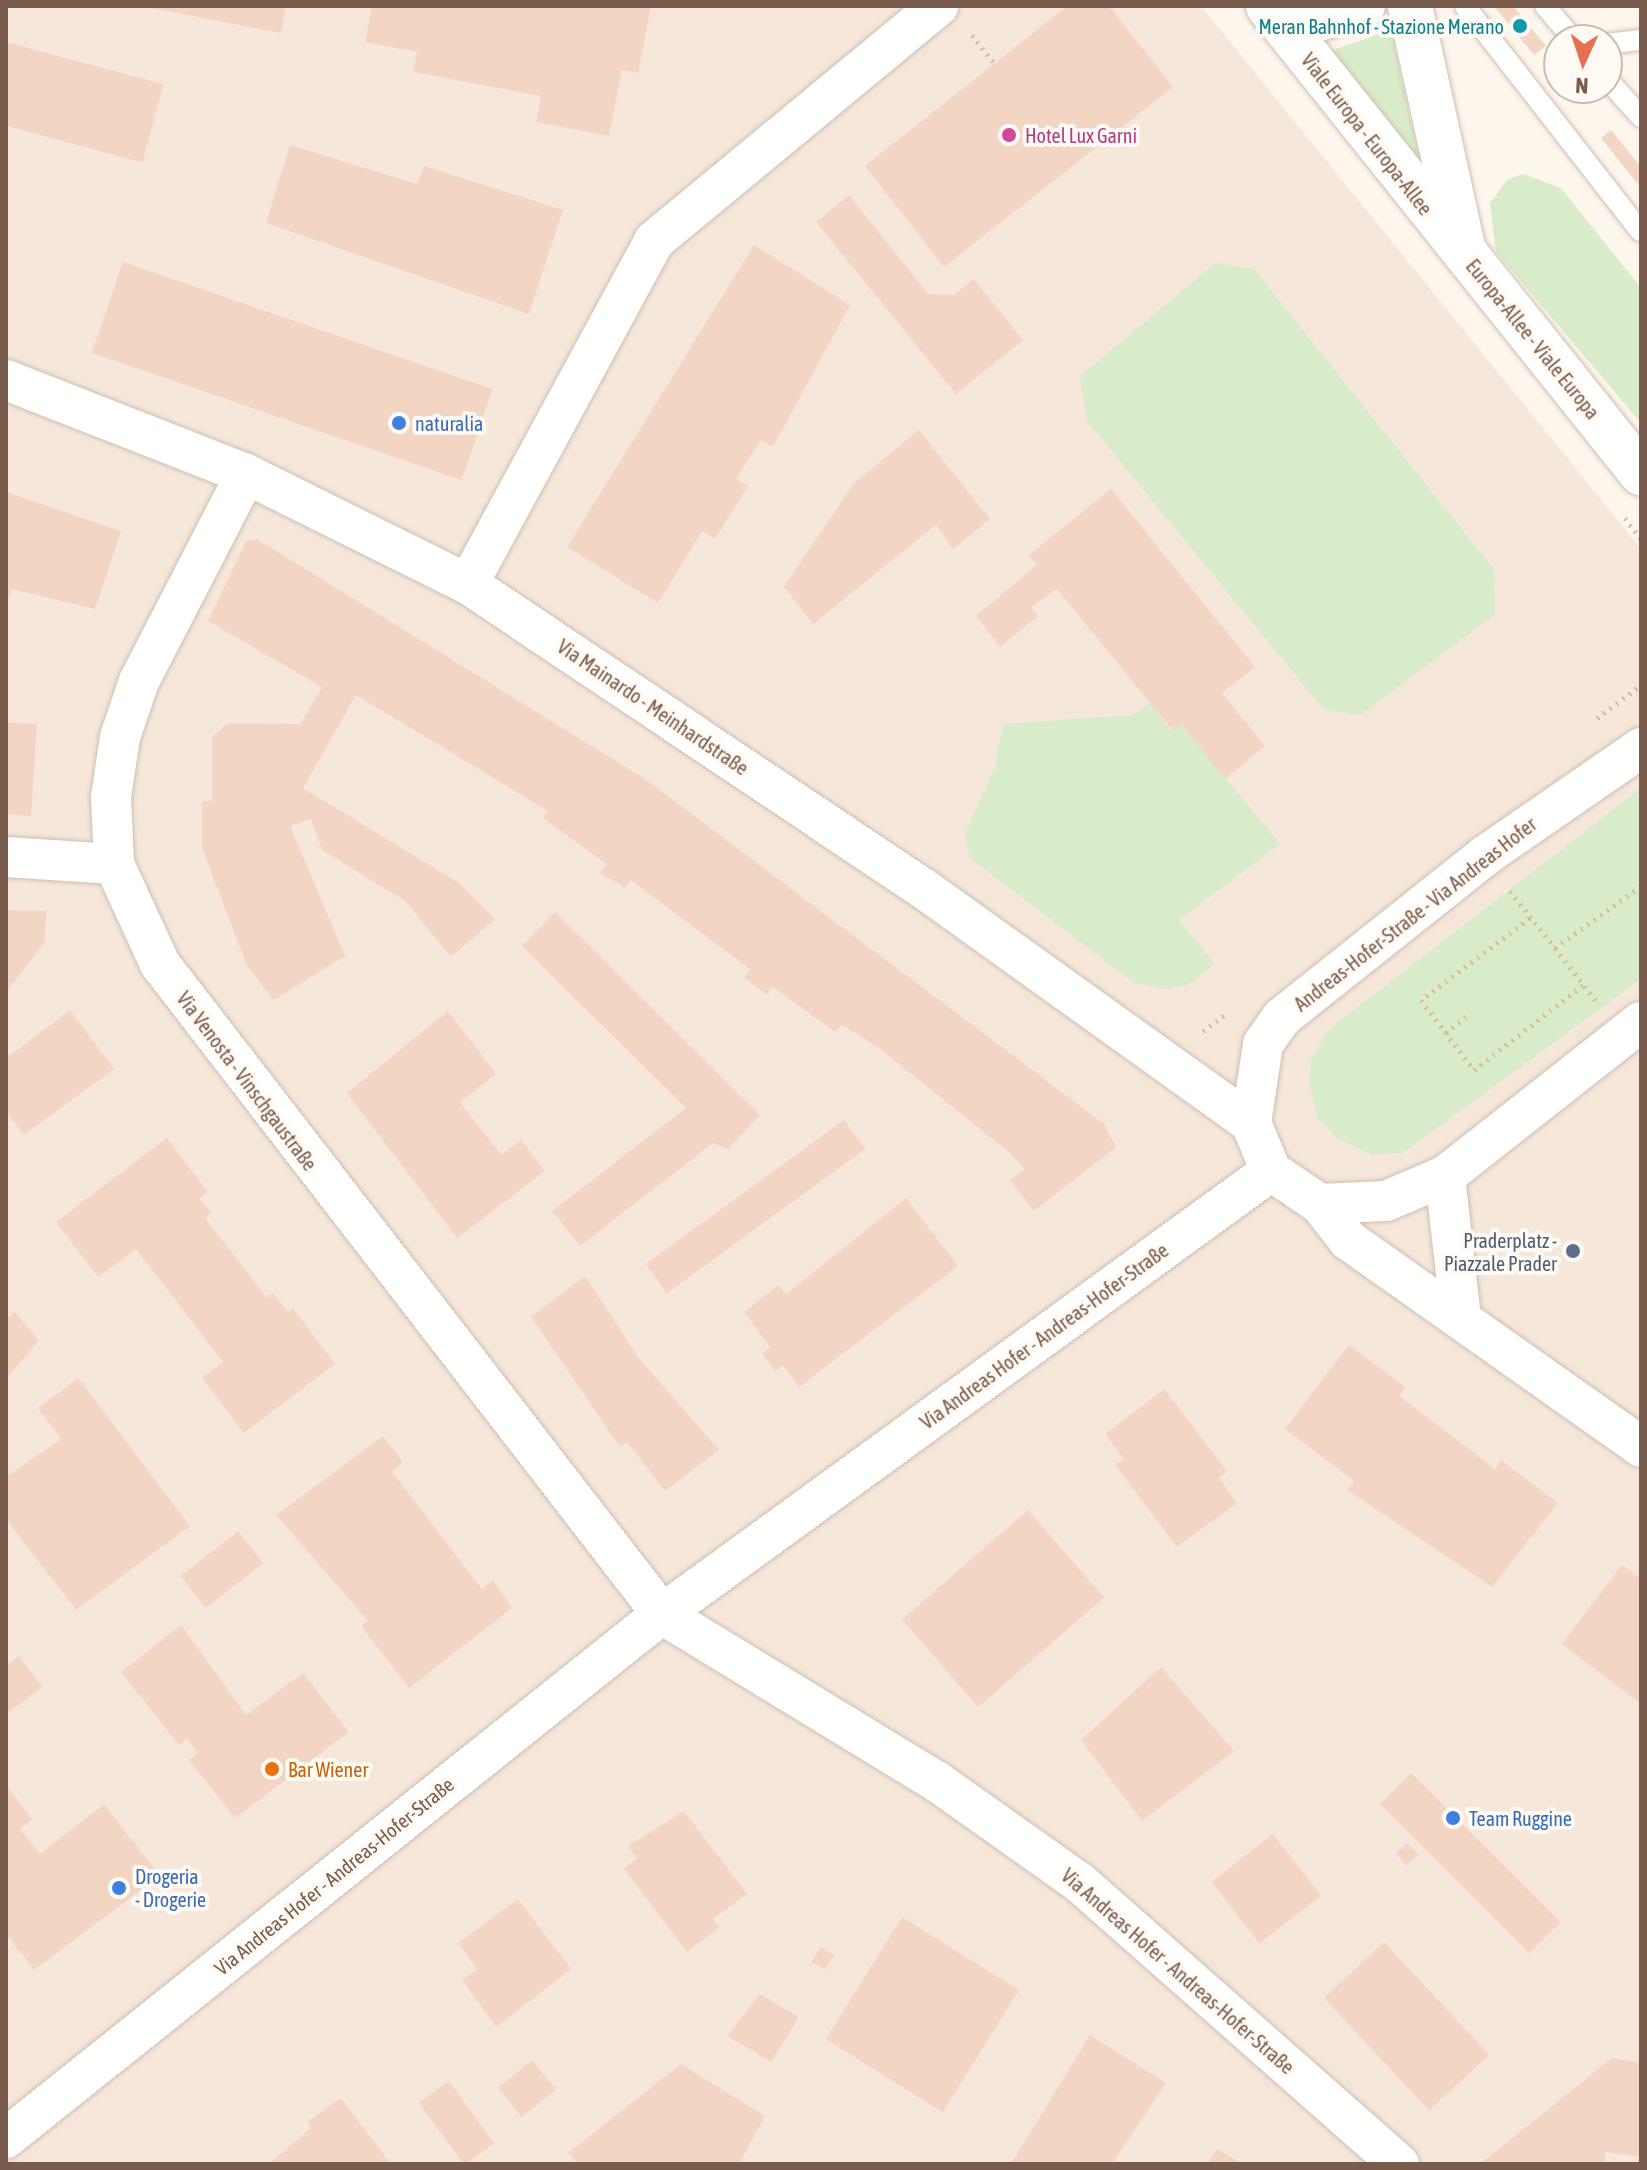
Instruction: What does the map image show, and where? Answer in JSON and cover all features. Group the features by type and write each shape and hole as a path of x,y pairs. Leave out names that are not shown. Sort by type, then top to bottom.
{"street":[{"path":"468,584 654,241 938,6"},
{"path":"1270,6 1312,21 1363,6"},
{"name":"Viale Europa - Europa-Allee","path":"1270,6 1466,261"},
{"name":"Europa-Allee - Viale Europa","path":"1410,6 1466,261 1641,473"},
{"name":"Via Mainardo - Meinhardstraße","path":"6,380 246,474 468,584 924,889 1251,1123"},
{"name":"Via Venosta - Vinschgaustraße","path":"246,474 139,681 120,737 111,797 114,864 135,918 190,1008 662,1614"},
{"name":"Andreas-Hofer-Straße - Via Andreas Hofer","path":"1251,1123 1263,1044 1282,1017 1486,855 1641,748"},
{"path":"6,857 114,864"},
{"path":"1320,1204 1386,1201 1445,1176 1633,1029"},
{"path":"1251,1123 1271,1171 1320,1204 1348,1240 1641,1447"},
{"name":"Via Andreas Hofer - Andreas-Hofer-Straße","path":"6,2138 662,1614 1271,1171"},
{"path":"1445,1176 1461,1319"},
{"name":"Via Andreas Hofer - Andreas-Hofer-Straße","path":"662,1614 936,1781 1080,1883 1399,2164"}],"lane":[{"path":"1465,6 1641,232"},
{"path":"1545,6 1560,24"},
{"path":"1623,97 1641,117"}],"path":[{"path":"1486,855 1530,918 1583,985 1633,1029"},
{"path":"1555,948 1641,886"},
{"path":"1530,918 1421,1000 1474,1070 1583,985"},
{"path":"1446,1033 1466,1017"}],"shaded area":[{"path":"6,6 1201,6 1641,549 1641,2164 6,2164"}],"green space":[{"path":"1391,30 1425,185 1312,57"},
{"path":"1523,174 1561,188 1641,288 1641,423 1496,252 1490,203 1507,180"},
{"path":"1215,263 1254,269 1495,571 1494,615 1361,715 1324,710 1087,421 1080,376"},
{"path":"1150,703 1172,731 1181,724 1280,844 1179,920 1215,964 1188,985 1166,989 1134,983 970,858 965,834 995,767 1003,724 1132,715"},
{"path":"1641,788 1641,979 1403,1153 1372,1155 1335,1137 1317,1117 1309,1082 1311,1060 1328,1030"}],"building":[{"path":"142,6 286,6 281,33"},
{"path":"372,6 651,6 638,73 622,70 609,136 536,122 541,96 413,72 417,52 365,42"},
{"path":"1067,6 1109,6 1173,87 944,267 865,166"},
{"name":"Meran Bahnhof - Stazione Merano","path":"1494,6 1513,6 1543,42 1543,48 1534,55"},
{"path":"6,42 163,84 142,162 6,126"},
{"path":"1611,130 1641,167 1641,188 1601,138"},
{"path":"290,145 417,184 424,166 563,210 529,314 266,223"},
{"path":"849,195 928,294 954,295 974,279 1023,340 956,394 816,222"},
{"path":"754,245 850,305 773,447 761,440 736,479 748,486 715,539 702,531 658,603 567,547"},
{"path":"123,262 493,389 461,480 92,353"},
{"path":"919,430 990,519 953,549 936,525 813,624 784,587 854,483"},
{"path":"1111,489 1255,667 1222,693 1265,746 1225,779 1181,724 1173,731 1057,589 1031,607 1038,616 1000,647 976,616 1037,565 1029,555"},
{"path":"6,492 121,531 95,609 12,589 6,603"},
{"path":"257,539 645,779 1104,1124 1116,1147 1034,1211 1010,1180 1025,1169 1010,1153 879,1048 842,1025 835,1032 773,987 767,995 744,978 750,969 631,880 625,888 600,873 606,864 543,818 548,811 356,695 303,788 459,883 495,919 451,957 405,901 322,850 311,819 290,826 345,956 274,1000 247,966 202,848 202,801 212,801 212,737 228,723 300,724 322,687 208,621 246,541"},
{"path":"6,722 37,724 31,816 6,814"},
{"path":"6,910 46,911 45,942 6,992"},
{"path":"555,912 760,1115 728,1149 713,1143 580,1246 552,1211 686,1108 522,946"},
{"path":"70,1010 114,1069 24,1135 6,1112 6,1058"},
{"path":"448,1011 496,1074 460,1102 501,1155 521,1140 545,1171 457,1238 347,1093"},
{"path":"844,1120 865,1149 667,1293 646,1264"},
{"path":"167,1138 208,1192 199,1198 211,1213 205,1218 267,1298 273,1293 288,1312 293,1308 335,1364 244,1433 202,1378 223,1362 136,1249 98,1277 56,1222"},
{"path":"906,1198 958,1266 799,1387 783,1365 775,1371 762,1353 770,1347 744,1312 779,1285 786,1294"},
{"path":"585,1276 638,1357 719,1450 665,1491 627,1442 620,1447 531,1317"},
{"path":"15,1312 39,1341 6,1378 6,1319"},
{"path":"1349,1345 1405,1387 1399,1396 1495,1469 1501,1460 1558,1503 1492,1587 1347,1490 1354,1481 1285,1429"},
{"path":"78,1378 190,1526 76,1610 6,1519 6,1477 61,1439 38,1408"},
{"path":"1164,1389 1227,1471 1219,1478 1237,1503 1177,1547 1115,1465 1124,1459 1105,1434"},
{"path":"383,1436 403,1462 392,1472 482,1589 493,1580 512,1608 409,1688 361,1626 368,1621 276,1515"},
{"path":"1028,1510 1104,1598 978,1707 902,1620"},
{"path":"238,1531 263,1563 206,1608 180,1576"},
{"path":"1622,1565 1641,1579 1641,1704 1562,1644"},
{"path":"181,1625 246,1715 303,1673 349,1732 235,1818 189,1760 198,1753 187,1738 179,1745 121,1672"},
{"path":"19,1656 42,1687 6,1714 6,1666"},
{"path":"1161,1667 1234,1751 1142,1821 1081,1740"},
{"path":"1411,1773 1560,1922 1529,1953 1380,1804"},
{"path":"6,1785 32,1819 20,1829 40,1854 104,1804 160,1876 34,1970 6,1934"},
{"path":"684,1811 747,1894 713,1919 720,1927 687,1952 624,1869 637,1858 628,1846"},
{"path":"1273,1834 1321,1895 1260,1943 1212,1882"},
{"path":"1408,1843 1418,1855 1406,1866 1396,1853"},
{"path":"518,1899 571,1969 496,2027 462,1980 477,1969 458,1943"},
{"path":"902,1917 1019,1990 943,2112 826,2039"},
{"path":"1384,1942 1489,2055 1429,2111 1324,1998"},
{"path":"820,1947 834,1955 825,1970 812,1962"},
{"path":"760,1994 799,2017 771,2062 727,2036"},
{"path":"1090,2035 1166,2083 1112,2164 1011,2164"},
{"path":"1612,2058 1641,2063 1641,2157 1606,2152 1604,2164 1480,2164"},
{"path":"532,2060 556,2090 522,2117 498,2088"},
{"path":"681,2064 765,2116 739,2164 577,2164 568,2153"},
{"path":"449,2081 494,2143 464,2164 419,2103"},
{"path":"341,2098 391,2164 269,2164 311,2128 307,2122"},
{"path":"1217,2149 1242,2164 1208,2164"}],"place":[{"name":"Meran Bahnhof - Stazione Merano","path":"1520,26"},
{"name":"Hotel Lux Garni","path":"1009,135"},
{"name":"naturalia","path":"399,423"},
{"name":"Praderplatz - Piazzale Prader","path":"1573,1251"},
{"name":"Bar Wiener","path":"272,1769"},
{"name":"Team Ruggine","path":"1453,1818"},
{"name":"Drogeria - Drogerie","path":"119,1888"}]}
